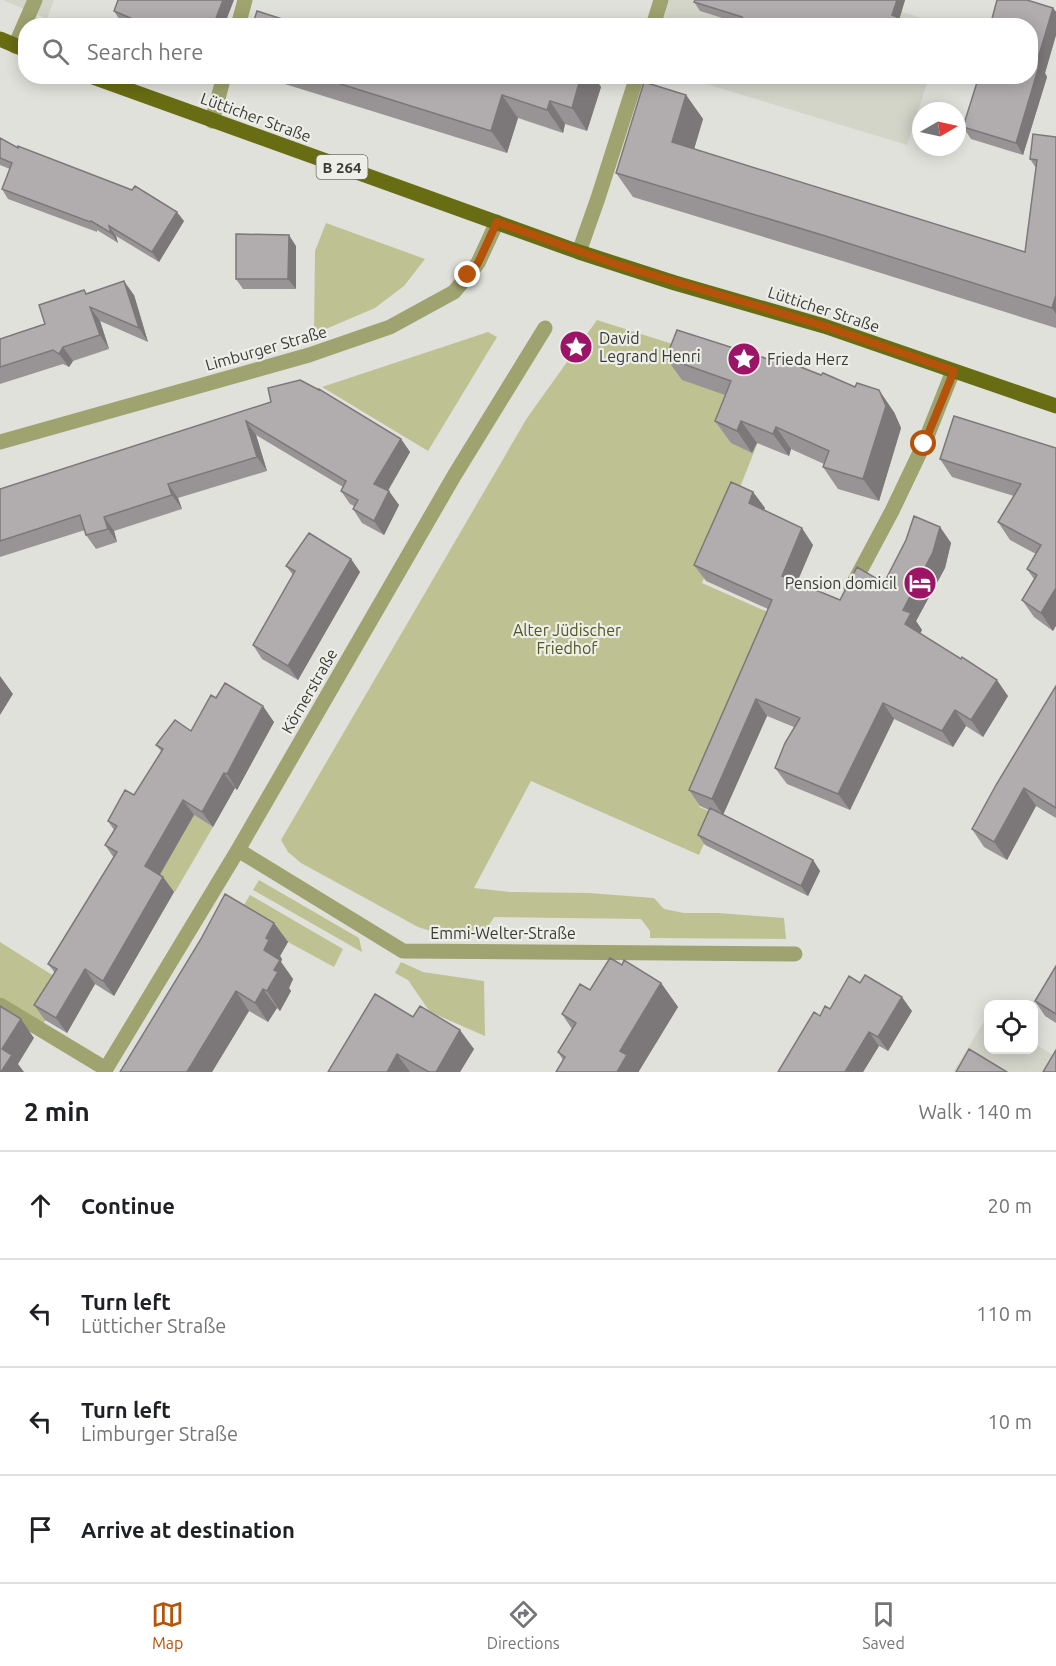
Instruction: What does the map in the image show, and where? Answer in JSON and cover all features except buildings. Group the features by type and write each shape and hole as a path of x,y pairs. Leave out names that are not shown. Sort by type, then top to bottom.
{"main road":[{"path":"0,39 18,47"},
{"name":"Lütticher Straße","path":"112,84 579,252 675,283 824,326 1056,406"}],"street":[{"path":"29,18 35,0"},
{"path":"240,18 245,0"},
{"path":"655,18 661,0"},
{"path":"212,121 222,84"},
{"path":"579,252 634,84"},
{"name":"Limburger Straße","path":"0,442 309,355 390,327 454,292 478,263 497,222"},
{"name":"Körnerstraße","path":"105,1071 238,850 454,476 545,328"},
{"path":"846,597 892,512 924,444 954,371"},
{"name":"Emmi-Welter-Straße","path":"238,850 403,951 795,954"},
{"path":"0,1005 105,1071"}],"shaded area":[{"path":"3,0 54,0 47,18"},
{"path":"669,0 863,0 922,18 664,18"},
{"path":"706,84 926,84 921,102 912,102 912,129 907,145"},
{"path":"984,1022 984,1054 1038,1054 1038,1046 1056,1057 1056,1072 953,1072"}],"green space":[{"path":"326,223 425,259 404,286 375,308 314,334 315,251"},
{"name":"Alter Jüdischer Friedhof","path":"597,320 783,379 702,583 779,617 699,807 717,814 699,855 531,781 474,888 511,892 589,893 654,898 664,909 684,913 784,918 786,939 650,938 650,931 641,919 494,917 487,929 462,932 431,931 418,927 301,863 288,852 281,840 527,418"},
{"path":"488,332 497,337 428,451 322,387"},
{"path":"194,815 213,827 175,892 156,881"},
{"path":"259,880 359,938 362,952 253,890"},
{"path":"250,895 343,949 334,967 239,913"},
{"path":"0,942 68,985 43,1024 0,997"},
{"path":"401,962 423,972 484,981 485,1036 430,1012 408,980 395,973"}],"place":[{"name":"David Legrand Henri","path":"576,347"},
{"name":"Frieda Herz","path":"744,359"},
{"name":"Pension domicil","path":"920,583"}],"route":[{"path":"468,275 478,263 497,222 615,264 824,326 954,371 924,444"}]}
